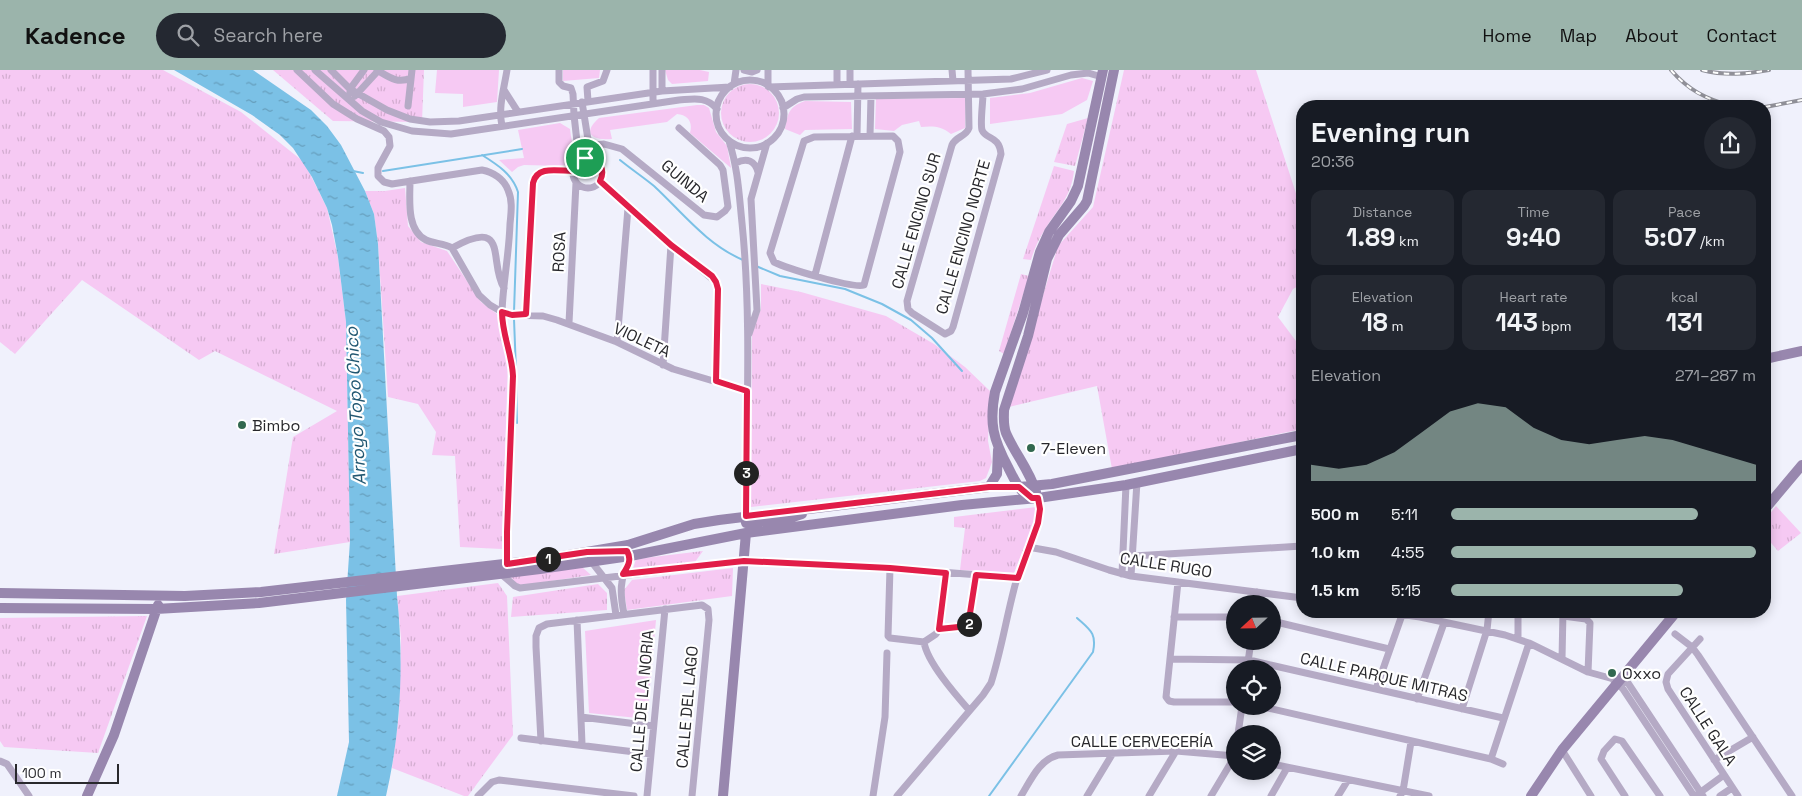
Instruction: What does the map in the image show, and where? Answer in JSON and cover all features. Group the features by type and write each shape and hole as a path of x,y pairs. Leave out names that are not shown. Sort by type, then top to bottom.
{"main road":[{"path":"1035,498 1034,486 1023,461 1006,432 1004,410 1028,336 1041,278 1051,250 1059,235 1087,201 1114,70"},
{"path":"1035,498 1019,487 998,449 993,434 991,416 995,392 1023,313 1040,252 1049,232 1075,195 1103,74"},
{"path":"1771,358 1802,352"},
{"path":"403,581 507,564 589,556 630,556 746,524 790,518 819,508 989,487 1034,486 1089,478 1296,436"},
{"path":"989,487 997,474 998,449"},
{"path":"0,593 160,596 247,593 354,586 540,569 628,545 694,524 746,524 1035,498 1131,483 1296,450"},
{"path":"1771,502 1802,465"},
{"path":"723,796 746,524"},
{"path":"0,608 156,609 260,603 354,586"},
{"path":"87,796 114,734 160,601 237,598 247,593"},
{"path":"1532,796 1562,750 1616,681 1671,618"}],"street":[{"path":"297,70 333,104 357,119 384,131 389,137 390,146 378,168 379,178 384,182 392,184 482,170 490,172 504,182 511,198 509,252 502,312 502,324 512,360 513,376 507,564"},
{"path":"316,70 348,100 381,122 412,131 451,134 654,103 700,98 711,102 716,108"},
{"path":"331,70 350,90 387,110 410,119 430,122 451,122 652,92 732,86 751,81 769,86 968,81 1018,78 1047,70"},
{"path":"348,100 350,90 364,70"},
{"path":"348,100 358,94 377,70 403,82 412,78"},
{"path":"408,106 412,70"},
{"path":"502,126 500,105 507,70"},
{"path":"558,70 559,82 572,90 579,160"},
{"path":"591,158 584,114 587,87 603,81 607,70"},
{"path":"653,70 652,92 654,103"},
{"path":"662,70 662,91"},
{"path":"736,70 732,86 722,94 716,108 716,118 718,127 729,141 736,163 746,256 746,524"},
{"path":"744,70 752,72 757,70"},
{"path":"729,141 746,148 755,148 767,143 776,136 781,126 783,108 776,94 769,86 768,70"},
{"path":"837,70 837,84"},
{"path":"815,275 855,136 858,97 850,70"},
{"path":"952,70 953,81"},
{"path":"968,70 969,94"},
{"path":"783,108 804,97 983,94 1022,89 1070,73 1103,74"},
{"path":"504,90 518,112"},
{"name":"CALLE ENCINO SUR","path":"951,331 942,333 912,314 907,306 952,145 969,128 969,94"},
{"name":"CALLE ENCINO NORTE","path":"951,331 999,160 1000,149 997,142 982,131 983,94"},
{"path":"870,136 872,96"},
{"name":"GUINDA","path":"588,145 604,144 622,149 704,215 712,218 717,217 728,207 723,170 720,165 679,128"},
{"path":"855,136 893,136 898,141 900,152 865,283 861,286 815,275 777,263 772,259 770,253 802,145 810,137 855,136"},
{"path":"747,339 757,310 755,258 750,209 751,199 767,143"},
{"path":"577,147 588,145"},
{"path":"591,158 599,163 602,175 600,181 595,186 582,187 573,178 573,171 579,160 591,158"},
{"path":"736,163 744,159 750,160 756,165 758,173"},
{"path":"519,314 534,176 537,172 544,171 573,171"},
{"path":"410,181 411,218 419,235 426,240 452,248 472,239 483,238 490,240 494,245 499,275 504,288"},
{"path":"600,181 628,208 671,245 712,276 716,282 718,289 716,381"},
{"name":"ROSA","path":"569,323 576,183"},
{"path":"617,342 628,208"},
{"path":"663,365 671,245"},
{"name":"VIOLETA","path":"452,248 479,295 490,306 502,312 543,316 569,323 617,342 663,365 747,391"},
{"path":"1122,574 1125,512 1131,483"},
{"path":"1131,483 1135,512 1131,576"},
{"path":"897,796 983,695 991,683 1018,578 1038,523 1040,509 1035,498"},
{"path":"1125,512 1135,512"},
{"path":"1133,556 1296,546"},
{"name":"CALLE RUGO","path":"1028,547 1056,552 1131,576 1296,597"},
{"path":"589,556 612,588 620,615"},
{"path":"620,615 623,574 630,561 630,556"},
{"path":"500,573 520,588 623,574 744,561 890,568 1018,578"},
{"path":"890,568 888,633 890,638 924,642 932,638 939,629 946,573"},
{"path":"939,629 964,628 969,625 976,575"},
{"path":"1178,582 1166,697 1169,701 1174,702 1226,702"},
{"name":"CALLE DEL LAGO","path":"665,609 702,605 708,609 709,620 692,796"},
{"path":"541,741 536,636 539,628 547,624 665,609"},
{"name":"CALLE DE LA NORIA","path":"648,796 665,609"},
{"path":"1174,617 1226,617"},
{"path":"1376,689 1389,649 1396,618"},
{"path":"1431,618 1444,623 1487,630 1518,639 1588,672 1628,683 1649,713 1698,795"},
{"path":"1462,709 1487,630 1488,618"},
{"path":"1518,618 1518,639"},
{"path":"1562,659 1563,618"},
{"path":"1581,618 1590,623 1588,672"},
{"path":"577,620 582,744"},
{"path":"1281,623 1389,649"},
{"path":"1417,699 1444,623"},
{"name":"CALLE GALA","path":"1675,634 1692,647 1792,796"},
{"name":"CALLE GALA","path":"1700,639 1668,674 1666,682 1668,689 1738,796"},
{"path":"924,642 928,655 969,710"},
{"path":"1491,759 1528,643"},
{"path":"1249,660 1250,650"},
{"path":"873,796 885,717 887,654"},
{"name":"CALLE PARQUE MITRAS","path":"1170,659 1249,660"},
{"name":"CALLE PARQUE MITRAS","path":"1281,667 1503,718"},
{"path":"1616,681 1623,688 1642,718 1698,795"},
{"path":"1281,711 1491,759 1504,764"},
{"path":"1642,718 1649,713"},
{"path":"582,717 654,726"},
{"path":"1714,760 1753,737"},
{"path":"521,738 652,754"},
{"path":"1625,796 1601,759 1604,751 1615,739 1622,740 1660,796"},
{"path":"1401,793 1411,742"},
{"path":"1562,750 1591,796"},
{"path":"1149,796 1176,751"},
{"name":"CALLE CERVECERÍA","path":"1021,796 1043,762 1049,757 1072,754 1176,751 1226,755"},
{"path":"1087,796 1113,753"},
{"path":"3,763 29,796"},
{"path":"1281,766 1401,793 1429,796"},
{"path":"1271,796 1288,768"},
{"path":"1211,796 1226,771"},
{"path":"1698,795 1724,775"},
{"path":"478,796 492,782 503,780 634,796"},
{"path":"1338,796 1348,780"},
{"path":"1720,796 1732,788"}],"green space":[{"path":"0,70 163,70 241,112 304,162 327,208 338,257 346,322 350,542 274,554 293,437 337,411 215,351 199,360 82,280 15,354 0,342"},
{"path":"273,70 424,70 422,122 333,121"},
{"path":"437,70 499,70 497,102 463,107 463,94 435,93"},
{"path":"563,70 600,70 599,78 563,81"},
{"path":"665,70 700,70 709,72 708,81 672,84 668,80"},
{"path":"1124,70 1256,70 1296,193 1296,287 1293,289 1278,317 1296,341 1296,430 1112,469 1097,386 1009,407 1058,246 1093,207"},
{"path":"1082,78 1093,81 1087,100 1062,114 990,124 990,98 1030,93"},
{"path":"744,84 756,84 771,92 779,107 779,119 771,134 756,142 744,142 729,134 721,119 721,107 729,92"},
{"path":"966,98 965,128 951,134 937,127 921,127 919,121 902,125 894,131 875,129 876,99"},
{"path":"805,101 851,102 852,129 805,130 800,135 785,129 787,118 792,108"},
{"path":"704,105 709,108 716,132 727,146 731,168 690,133 689,120 681,115 677,114 667,122 610,130 612,139 599,139 590,132 599,118"},
{"path":"1088,118 1075,166 1054,162 1067,124"},
{"path":"560,123 570,129 573,154 570,163 566,166 524,165 512,172 499,160 524,158 518,130"},
{"path":"1054,166 1074,171 1070,189 1040,238 1031,260 1023,259"},
{"path":"405,188 408,226 421,242 447,251 481,302 497,314 508,361 502,549 460,547 455,456 432,455 436,432 418,404 388,397 378,244 374,214 365,191"},
{"path":"1021,274 1029,276 1004,354 999,351"},
{"path":"761,284 801,292 886,316 934,344 965,367 990,391 988,441 992,462 986,478 980,481 751,507 752,334 761,309"},
{"path":"1776,506 1801,533 1778,551 1771,543 1771,512"},
{"path":"1036,507 1033,526 1014,573 960,570 965,528 954,527 954,517"},
{"path":"703,551 692,566 632,572 636,559"},
{"path":"582,567 591,575 518,586 511,577"},
{"path":"733,568 732,596 627,610 624,590 632,580"},
{"path":"498,583 507,596 513,735 468,796 464,796 392,768 399,714 401,638 397,596"},
{"path":"598,584 607,593 607,610 511,617 513,597"},
{"path":"147,616 98,753 4,747 0,741 0,618"},
{"path":"656,620 647,719 589,713 585,631"}],"water":[{"name":"Arroyo Topo Chico","path":"174,70 253,70 311,110 327,126 341,145 365,191 374,214 378,244 401,671 395,747 386,796 337,796 349,742 346,600 350,541 346,322 332,225 327,208 312,177 293,148 280,135 252,115"}],"waterway":[{"path":"383,171 522,149"},
{"path":"482,155 499,166 508,175 518,192 514,312"},
{"path":"620,160 654,186 695,227 717,245 743,260"},
{"path":"353,171 363,173"},
{"path":"756,266 780,276 845,289 882,304 911,320 932,338 962,371"},
{"path":"514,319 516,371"},
{"path":"516,381 517,423"},
{"path":"989,796 1093,652 1093,636 1089,629 1077,618"}],"railway":[{"path":"1671,70 1698,93 1714,100"},
{"path":"1702,70 1736,74 1769,70"},
{"path":"1771,106 1802,100"}],"place":[{"name":"Bimbo","path":"242,425"},
{"name":"7-Eleven","path":"1031,448"},
{"name":"Oxxo","path":"1612,673"}],"route":[{"path":"585,158 594,159 599,163 602,169 600,181 628,208 671,245 712,276 716,282 718,289 716,381 747,391 746,516 989,487 1019,487 1032,498 1038,498 1040,515 1038,523 1018,578 976,575 968,626 964,628 939,629 946,573 890,568 744,561 623,574 630,561 627,551 587,552 507,564 513,376 512,360 502,324 502,312 512,315 526,314 534,176 537,172 544,171 573,171 576,162 585,158"}]}
